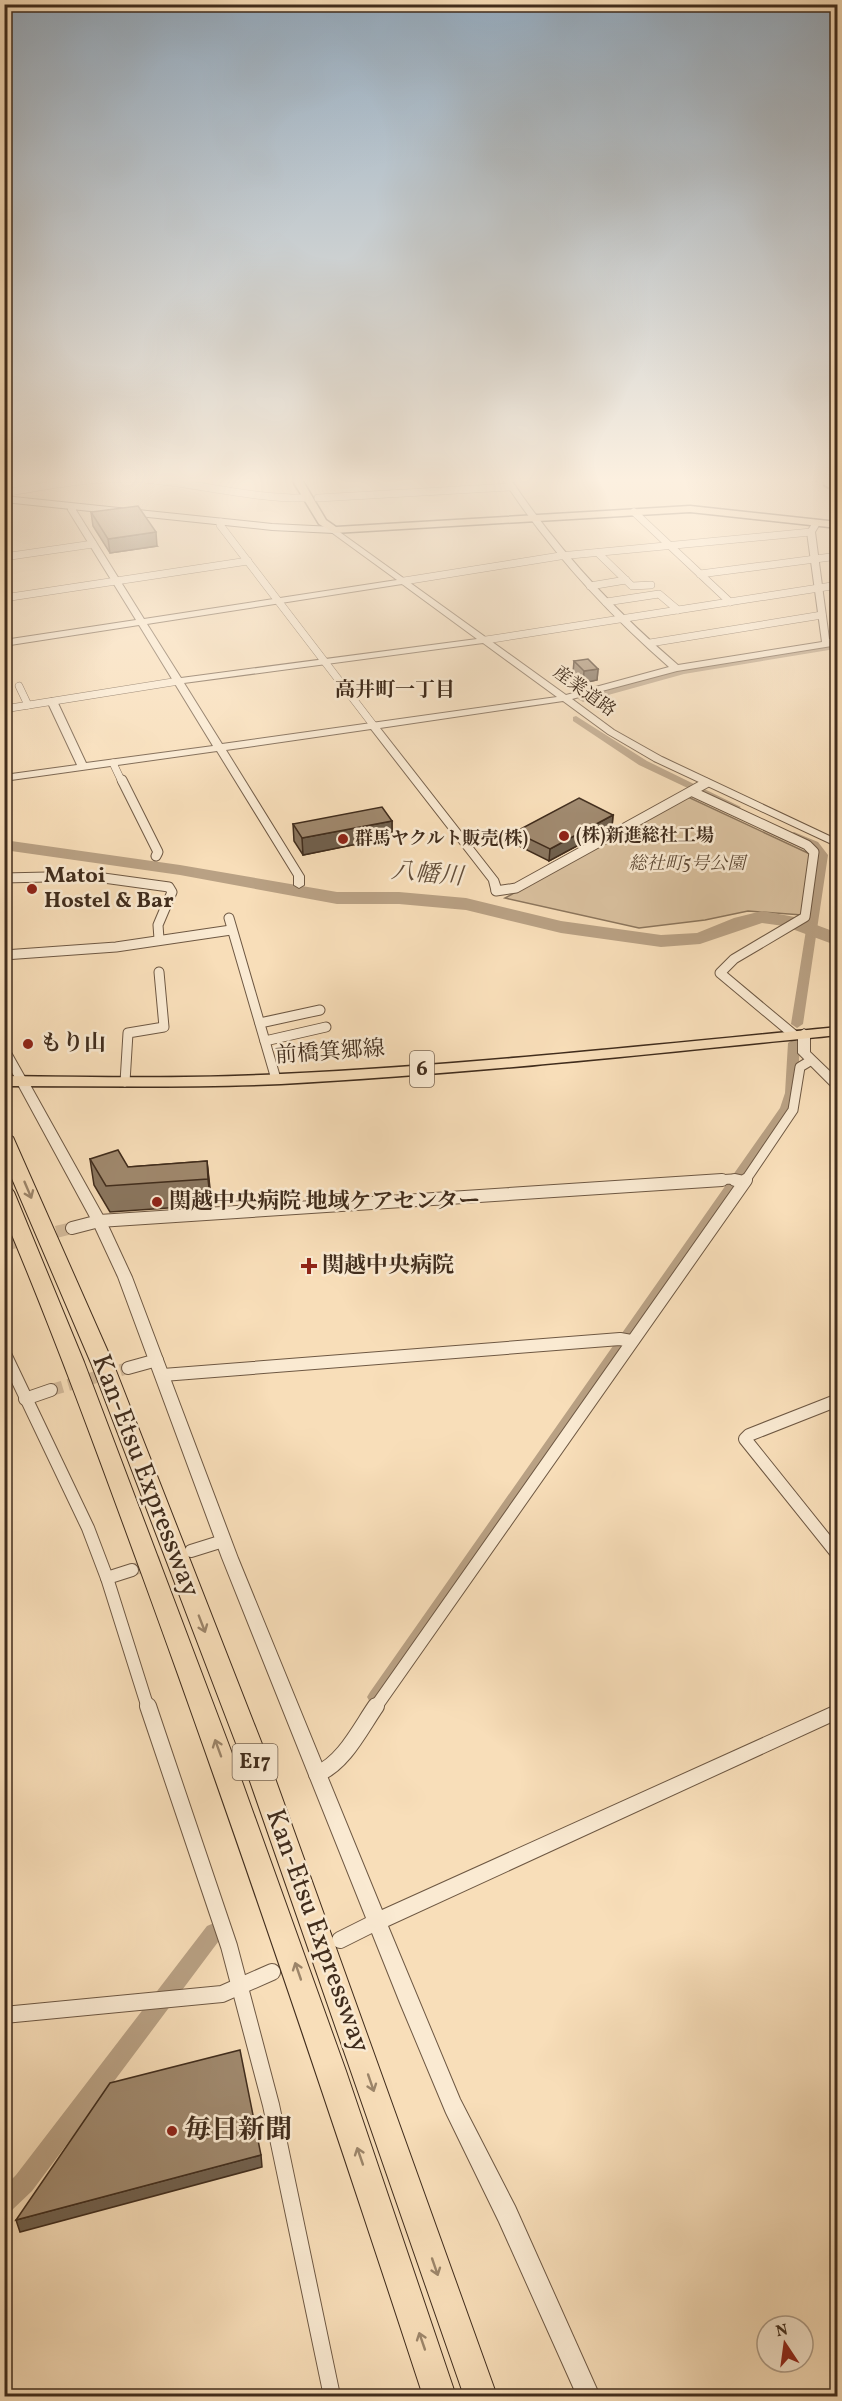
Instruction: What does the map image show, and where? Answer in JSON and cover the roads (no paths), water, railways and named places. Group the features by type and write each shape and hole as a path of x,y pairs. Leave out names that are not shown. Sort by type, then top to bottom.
{"highway":[{"name":"Kan-Etsu Expressway","path":"4,1137 102,1363 258,1767 480,2397"},
{"name":"Kan-Etsu Expressway","path":"4,1192 76,1369 229,1778 304,1991 441,2397"}],"main road":[{"name":"前橋箕郷線","path":"13,1081 125,1082 276,1079 546,1060 837,1031"}],"street":[{"path":"4,598 57,590"},
{"path":"123,590 298,876 299,885"},
{"path":"270,590 494,881 496,891 516,888 706,783"},
{"path":"4,644 347,590"},
{"name":"産業道路","path":"417,590 611,732 706,783 837,844"},
{"path":"594,590 676,668"},
{"path":"717,590 730,602"},
{"path":"4,708 179,681 486,640 806,590"},
{"path":"4,778 566,699 676,668 833,643 822,615 819,590"},
{"path":"606,602 661,594 678,610"},
{"path":"650,643 822,615"},
{"path":"19,686 28,705"},
{"path":"52,701 83,767"},
{"path":"113,763 158,852 156,856"},
{"path":"693,792 813,850 815,855 806,914 802,920 734,959 720,973 798,1034 804,1053 837,1086"},
{"path":"4,878 89,876 169,888 172,892 158,925 159,939"},
{"path":"229,918 276,1079"},
{"path":"4,955 116,948 159,939 231,930"},
{"path":"125,1082 128,1033 164,1027 159,972"},
{"path":"260,1023 320,1010"},
{"path":"265,1041 326,1027"},
{"path":"4,1049 13,1081 99,1221 124,1277 160,1367 223,1541 453,2106 512,2224 589,2397"},
{"path":"317,1774 327,1770 340,1758 744,1182 793,1110 800,1067 810,1061"},
{"path":"72,1228 99,1221 732,1179 744,1182"},
{"path":"128,1368 620,1339 631,1341"},
{"path":"4,1352 88,1528 107,1578 173,1786 241,1987 271,2105 332,2397"},
{"path":"25,1399 51,1390"},
{"path":"837,1400 749,1435 745,1439 837,1555"},
{"path":"191,1551 223,1541"},
{"path":"107,1578 132,1570"},
{"path":"340,1940 837,1711"},
{"path":"4,2015 222,1994 272,1972"}],"waterway":[{"path":"583,699 683,671 832,647"},
{"path":"576,719 643,763 736,807"},
{"path":"794,835 814,844 823,855 797,1024"},
{"name":"八幡川","path":"4,845 180,870 337,898 399,898 466,904 561,927 661,941 700,938 741,922 762,917 788,921 838,940"},
{"path":"376,1697 786,1108 791,1093 794,1043"},
{"path":"4,2202 24,2183 214,1932"}],"tunnel":[{"path":"4,1245 72,1228"},
{"path":"51,1390 128,1368"},
{"path":"132,1570 178,1556"}],"place":[{"name":"(株)新進総社工場","path":"564,836"},
{"name":"群馬ヤクルト販売(株)","path":"343,839"},
{"name":"Matoi Hostel & Bar","path":"32,889"},
{"name":"もり山","path":"28,1044"},
{"name":"関越中央病院 地域ケアセンター","path":"157,1202"},
{"name":"関越中央病院","path":"309,1266"},
{"name":"毎日新聞","path":"172,2131"}],"district":[{"name":"高井町一丁目","path":"395,691"}],"park label":[{"name":"総社町5号公園","path":"687,864"}]}
